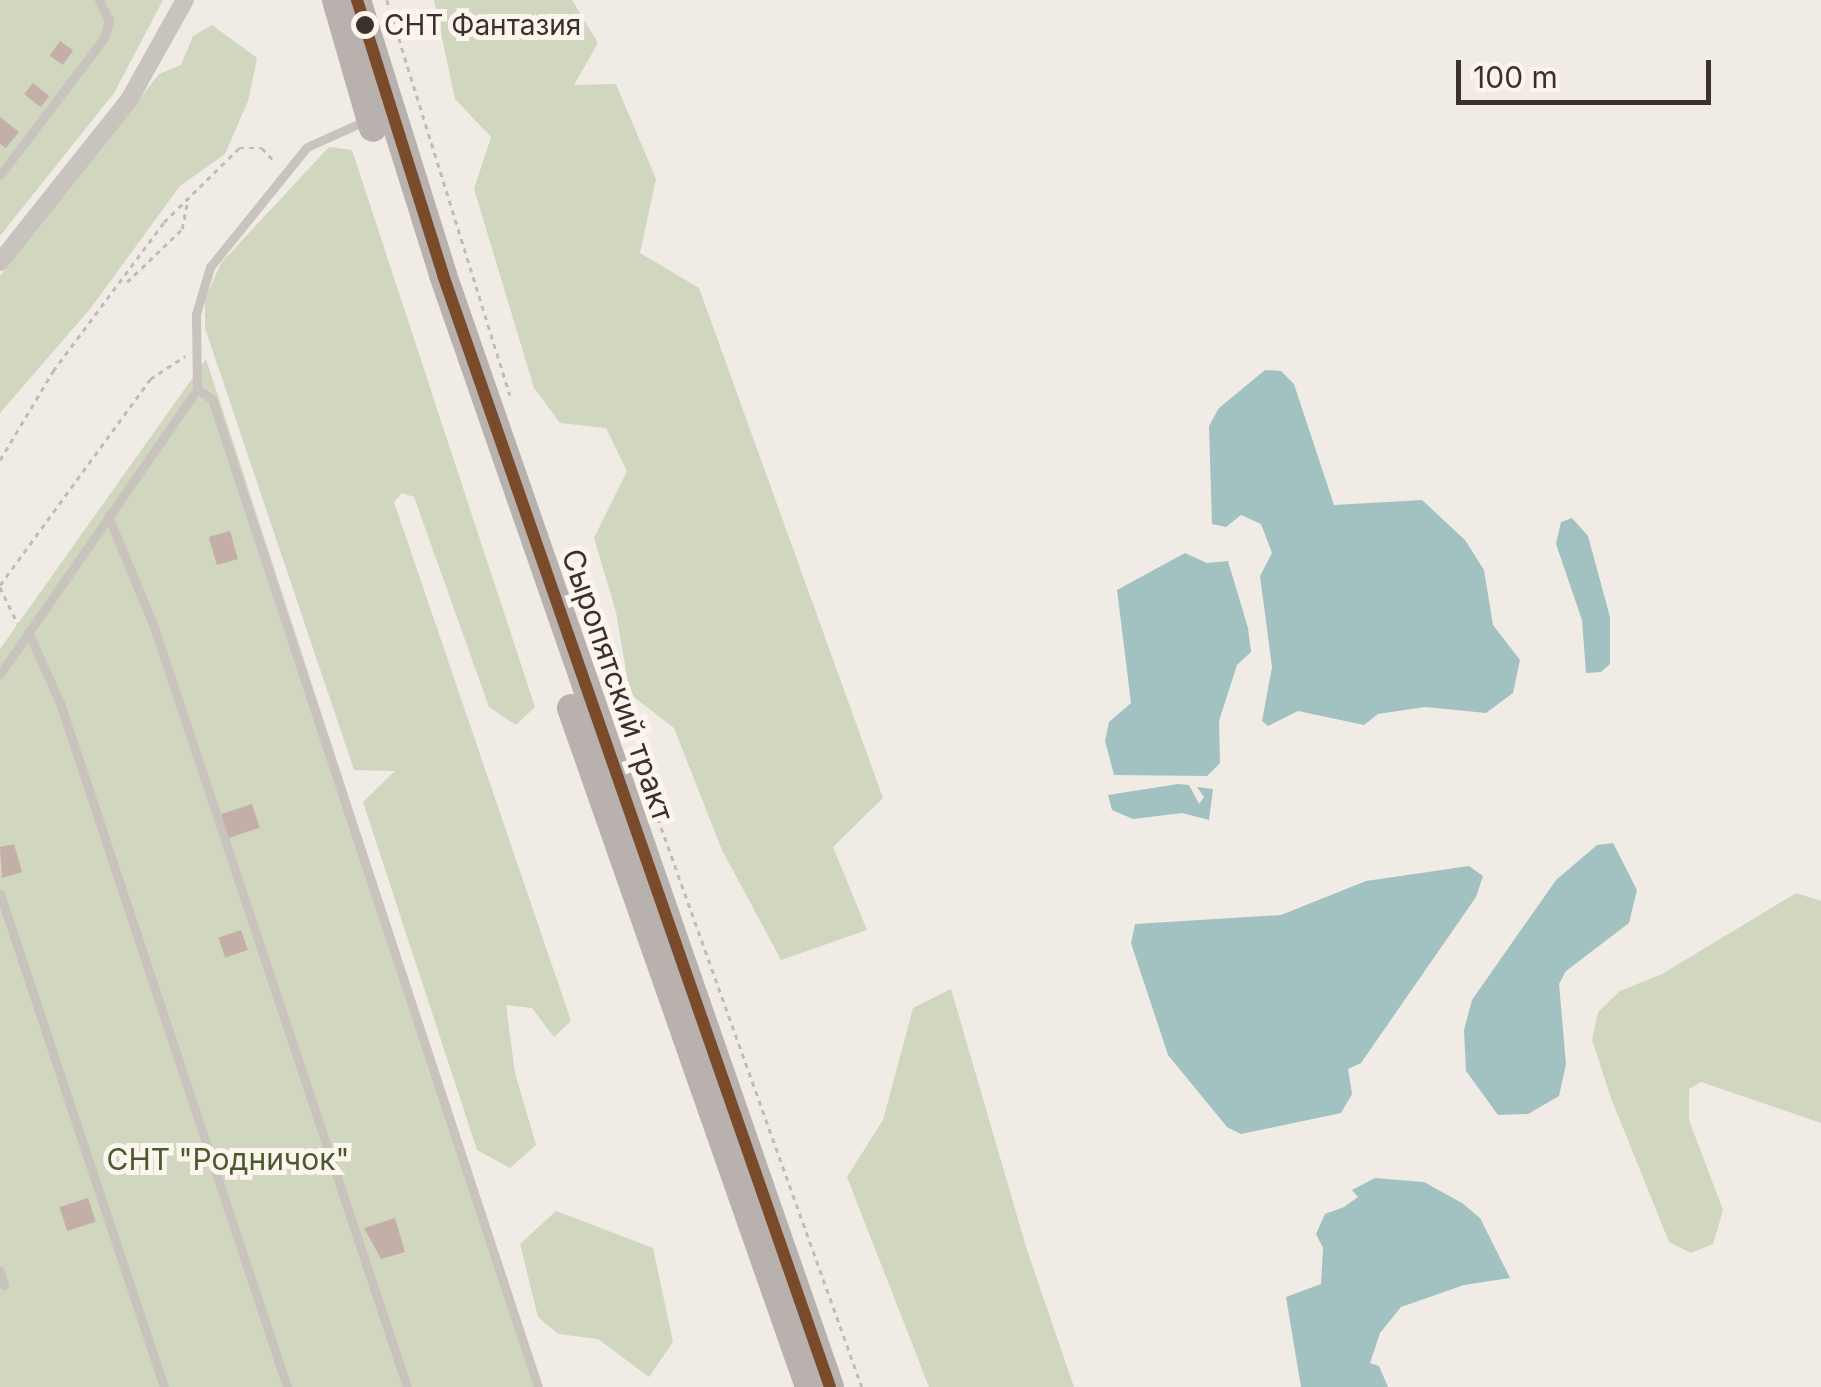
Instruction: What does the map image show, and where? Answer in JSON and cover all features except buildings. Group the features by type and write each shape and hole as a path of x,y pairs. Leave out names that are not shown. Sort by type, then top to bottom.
{"main road":[{"name":"Сыропятский тракт","path":"336,0 370,120 809,1387"},
{"name":"Сыропятский тракт","path":"357,0 442,275 830,1387"}],"street":[{"path":"0,262 130,100 185,0"}],"lane":[{"path":"0,176 104,38 109,20 99,0"},
{"path":"0,674 197,390 196,314 210,267 283,171 330,132 370,120"},
{"path":"197,390 212,399 538,1387"},
{"path":"108,516 152,624 406,1387"},
{"path":"28,632 60,703 287,1387"},
{"path":"0,894 164,1387"},
{"path":"0,1271 4,1286"}],"path":[{"path":"387,0 513,404"},
{"path":"122,286 153,236 251,144 283,171"},
{"path":"0,460 64,355 122,286 182,229 188,202"},
{"path":"28,632 11,618 0,585 150,379 195,351"},
{"path":"636,756 862,1387"}],"green space":[{"path":"0,0 163,0 114,93 0,236"},
{"path":"434,0 572,0 598,43 574,85 616,84 656,179 640,253 699,288 883,798 833,847 867,930 781,960 722,850 674,728 630,694 616,612 594,538 627,471 606,428 560,423 534,388 474,189 491,137 455,99"},
{"path":"212,25 257,58 248,101 225,154 180,186 90,309 0,413 0,276 159,74 181,65 193,36"},
{"path":"329,147 352,150 535,707 516,725 489,707 414,497 402,493 394,502 571,1021 554,1037 532,1008 506,1005 515,1073 536,1145 510,1168 477,1150 363,802 395,771 354,770 205,328 205,299 221,263"},
{"name":"СНТ \"Родничок\"","path":"206,359 541,1387 0,1387 0,649"},
{"path":"1796,893 1821,901 1821,1123 1701,1082 1689,1089 1689,1120 1723,1210 1713,1244 1691,1253 1669,1242 1611,1098 1592,1040 1598,1012 1620,991 1662,974"},
{"path":"951,989 1027,1250 1074,1387 929,1387 847,1177 883,1120 913,1008"},
{"path":"556,1211 653,1248 673,1342 649,1377 598,1339 558,1334 538,1317 520,1244"}],"water":[{"path":"1265,370 1281,371 1294,384 1334,505 1422,500 1465,540 1484,570 1493,625 1520,660 1513,693 1486,713 1425,707 1378,714 1364,725 1298,711 1268,726 1262,721 1272,667 1260,576 1272,553 1261,524 1241,515 1226,527 1212,524 1209,426 1219,408"},
{"path":"1572,518 1588,536 1610,617 1610,664 1601,672 1586,673 1582,620 1556,544 1561,522"},
{"path":"1185,553 1207,563 1228,561 1248,628 1251,652 1237,665 1219,721 1220,763 1207,776 1114,775 1105,741 1109,722 1131,703 1117,590"},
{"path":"1189,785 1199,804 1204,797 1197,787 1213,789 1209,820 1182,813 1133,819 1112,810 1108,795"},
{"path":"1613,843 1637,890 1629,923 1566,971 1559,984 1566,1064 1559,1096 1528,1114 1498,1115 1466,1071 1464,1030 1472,1000 1556,880 1597,845"},
{"path":"1469,866 1483,876 1476,897 1361,1063 1348,1069 1352,1094 1341,1113 1241,1134 1227,1127 1168,1055 1131,943 1135,924 1281,915 1366,881"},
{"path":"1375,1178 1424,1182 1462,1203 1480,1218 1510,1278 1464,1285 1401,1307 1380,1333 1370,1363 1379,1366 1388,1387 1301,1387 1286,1297 1321,1284 1323,1248 1316,1234 1325,1214 1358,1197 1352,1190"}],"transit line":[{"path":"357,0 443,275 830,1387"}],"place":[{"name":"СНТ Фантазия","path":"365,25"}]}
